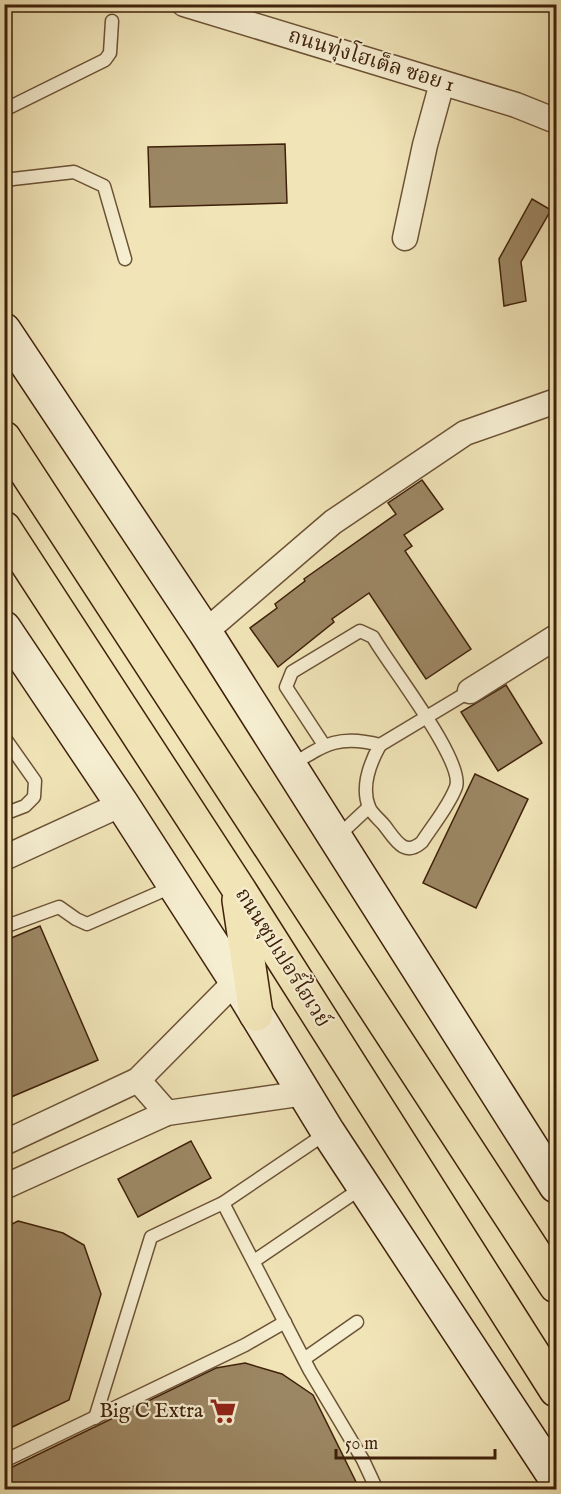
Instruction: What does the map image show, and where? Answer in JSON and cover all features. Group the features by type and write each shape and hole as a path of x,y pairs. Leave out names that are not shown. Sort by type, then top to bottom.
{"highway":[{"path":"4,438 556,1286"},
{"name":"ถนนซุปเปอร์ไฮเวย์","path":"4,528 238,888 556,1390"},
{"path":"238,888 256,1014"}],"main road":[{"path":"4,330 205,632 556,1186"},
{"path":"4,628 122,804 236,981 328,1132 556,1479"}],"street":[{"name":"ถนนทุ่งโฮเต็ล ซอย 1","path":"184,4 516,105 556,121"},
{"path":"405,238 425,145 442,82"},
{"path":"205,632 333,522 465,433 556,401"},
{"path":"470,691 556,637"},
{"path":"4,858 122,804"},
{"path":"4,1143 138,1080 236,981"},
{"path":"138,1080 168,1113"},
{"path":"4,1187 168,1113 305,1093"}],"lane":[{"path":"4,110 105,60 110,53 112,21"},
{"path":"4,180 74,172 104,186 125,259"},
{"path":"324,745 286,687 292,672 360,631 373,637 426,717 446,749 456,771 456,786 423,842 416,847 406,848 397,844 369,807 367,790 369,768 380,745 426,717 470,691"},
{"path":"4,737 35,781 34,797 25,806 4,814"},
{"path":"289,766 324,745 340,740 359,739 380,745"},
{"path":"335,838 369,807"},
{"path":"4,927 59,907 75,920 87,924 175,886"},
{"path":"95,1418 151,1237 223,1203 328,1132"},
{"path":"254,1261 364,1186"},
{"path":"223,1203 304,1359 363,1460 377,1490"},
{"path":"4,1461 245,1345 285,1322"},
{"path":"304,1359 357,1322"}],"building":[{"path":"285,144 287,203 150,207 148,147"},
{"path":"532,199 551,210 521,262 526,301 504,306 499,259"},
{"path":"422,480 443,509 404,535 412,546 405,551 471,649 426,679 369,593 332,619 334,622 278,667 250,628 277,608 275,604 305,581 304,579 396,514 388,503"},
{"path":"506,685 542,743 498,771 461,712"},
{"path":"475,774 528,799 476,908 423,883"},
{"path":"40,926 98,1060 4,1100 4,941"},
{"path":"191,1141 211,1178 138,1217 118,1179"},
{"path":"18,1221 63,1233 84,1245 101,1294 69,1400 4,1431 4,1228"},
{"name":"Big C Extra","path":"245,1363 282,1374 313,1395 360,1490 4,1490 4,1471 216,1368"}],"place":[{"name":"Big C Extra","path":"223,1411"}]}
